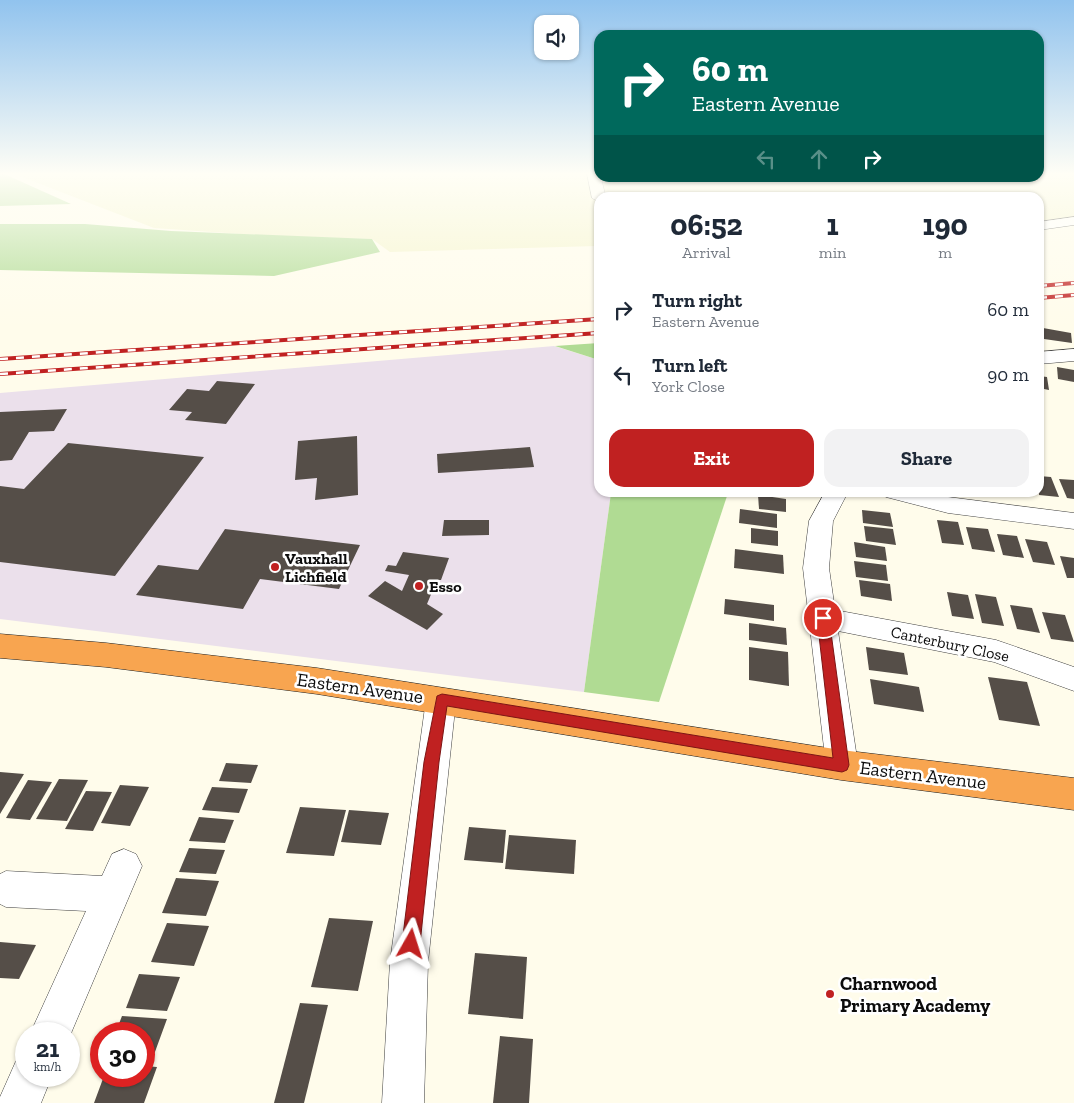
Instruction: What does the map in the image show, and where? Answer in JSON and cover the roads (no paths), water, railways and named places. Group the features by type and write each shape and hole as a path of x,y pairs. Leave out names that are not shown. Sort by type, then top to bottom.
{"highway":[{"name":"Eastern Avenue","path":"0,646 98,653 442,700 842,765 1074,794"}],"street":[{"path":"1044,358 1074,355"},
{"path":"834,497 821,521 816,568 842,765"},
{"path":"916,497 948,504 1074,521"},
{"name":"Canterbury Close","path":"823,618 996,650 1074,679"},
{"path":"403,1103 409,962 432,762 442,700"},
{"path":"6,889 117,880 55,1022"},
{"path":"19,1103 26,1087"}],"railway":[{"path":"1044,286 1074,283"},
{"path":"1044,298 1074,295"},
{"path":"0,359 594,319"},
{"path":"0,374 594,333"}],"place":[{"name":"Vauxhall Lichfield","path":"275,567"},
{"name":"Esso","path":"419,586"},
{"name":"Charnwood Primary Academy","path":"830,994"}]}
